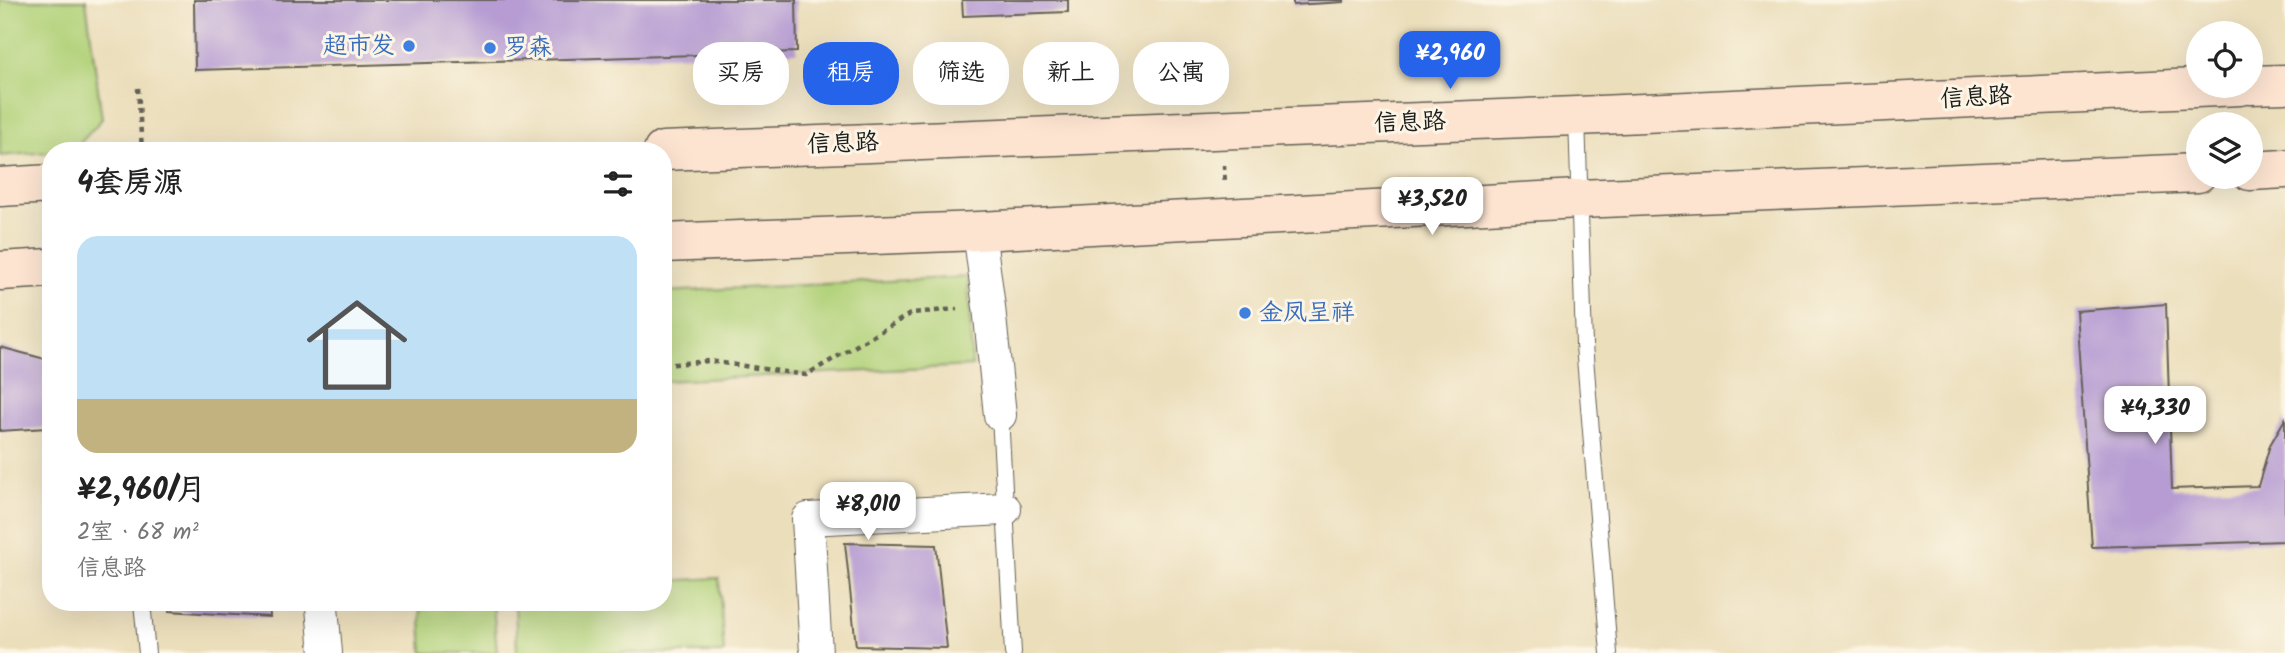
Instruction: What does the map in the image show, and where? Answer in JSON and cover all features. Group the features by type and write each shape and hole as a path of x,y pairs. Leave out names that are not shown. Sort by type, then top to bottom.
{"main road":[{"path":"2263,85 2285,84"},
{"name":"信息路","path":"672,152 1577,116 2186,88"},
{"path":"2263,170 2285,169"},
{"path":"672,243 978,231 1579,200 2186,174"},
{"path":"0,187 42,185"},
{"path":"0,271 42,269"}],"street":[{"path":"978,231 1000,415"},
{"path":"816,653 808,519 1005,509"},
{"path":"319,653 326,653 322,611"}],"lane":[{"path":"1577,116 1584,345 1609,653"},
{"path":"1000,415 1013,653"},
{"path":"143,611 147,653"}],"path":[{"path":"138,88 141,142"},
{"path":"1221,130 1228,218"},
{"path":"672,364 709,361 806,375 912,313 989,307"}],"green space":[{"path":"0,0 86,0 102,119 81,142 42,142 42,153 0,156"},
{"path":"968,277 972,366 672,381 672,292"},
{"path":"719,578 724,653 517,653 515,611 672,611 672,581"},
{"path":"421,611 494,611 497,653 423,653"}],"building":[{"path":"194,0 796,0 797,52 789,52 789,42 693,42 693,55 195,70"},
{"path":"962,0 1068,0 1068,12 963,16"},
{"path":"1293,0 1344,0 1344,2 1293,5"},
{"path":"2166,304 2172,489 2258,486 2270,445 2285,419 2285,541 2092,547 2076,311"},
{"path":"0,347 42,358 42,428 0,431"},
{"path":"845,543 936,545 947,648 856,646"},
{"path":"169,611 270,611 270,617"}],"place":[{"name":"超市发","path":"409,46"},
{"name":"罗森","path":"490,48"},
{"name":"金凤呈祥","path":"1245,313"}]}
